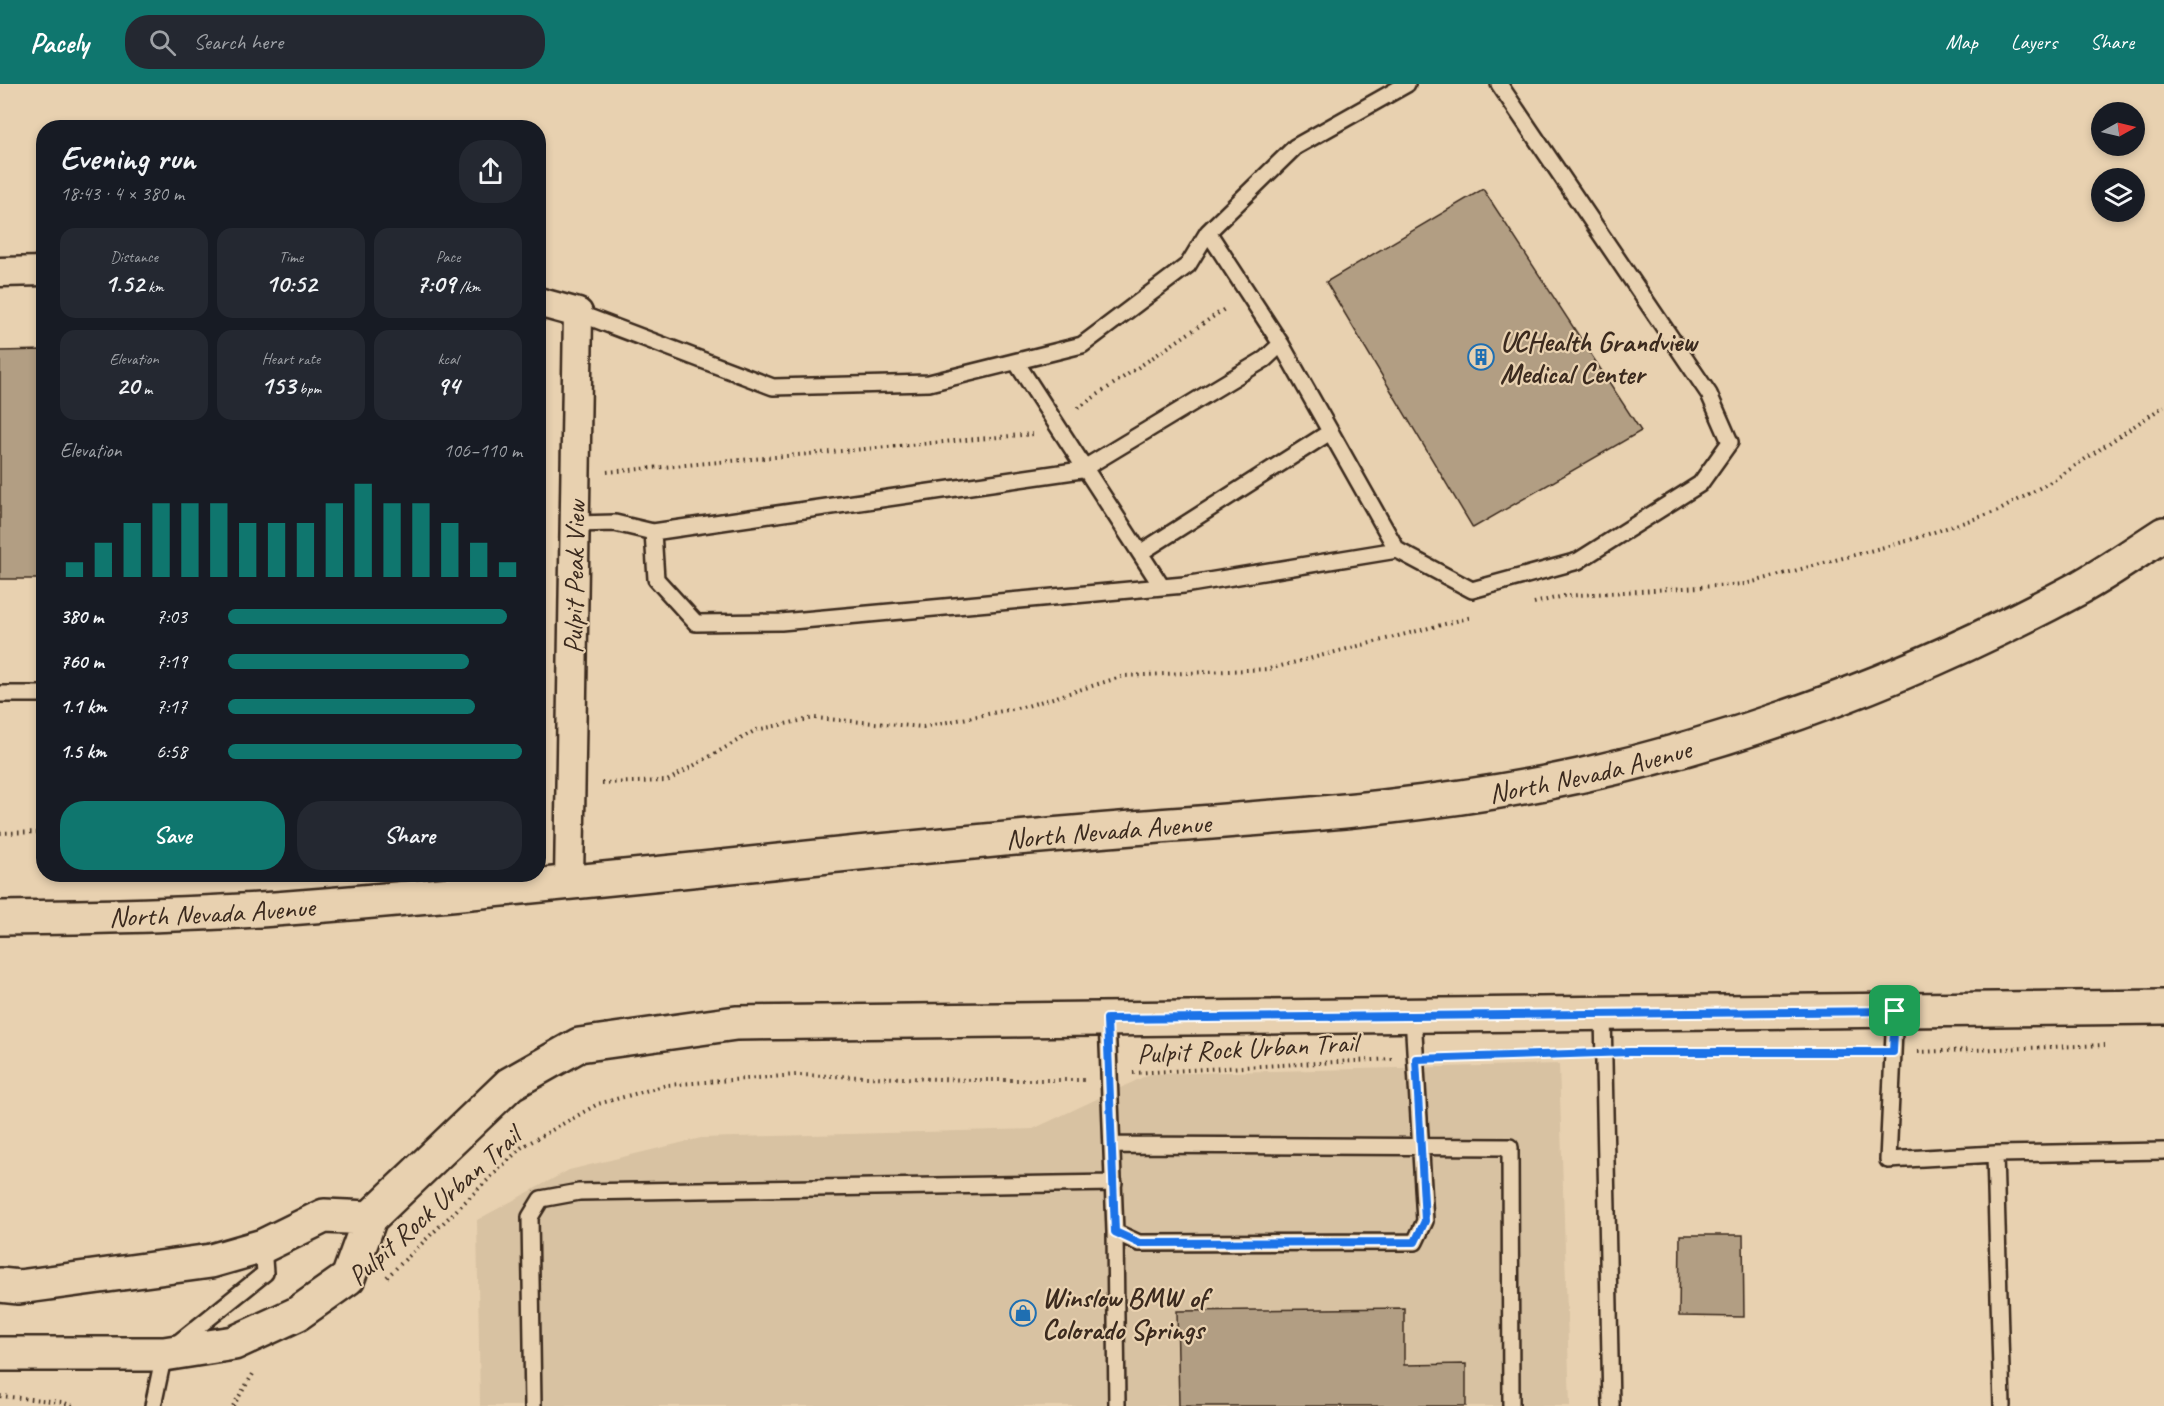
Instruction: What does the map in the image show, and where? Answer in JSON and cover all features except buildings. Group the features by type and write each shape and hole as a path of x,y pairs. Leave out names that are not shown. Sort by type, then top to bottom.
{"main road":[{"name":"North Nevada Avenue","path":"0,918 129,916 300,907 1084,832 1285,817 1431,801 1576,777 1693,747 1783,720 1869,688 1971,642 2084,586 2164,534"},
{"path":"0,1354 164,1354 234,1343 297,1314 348,1278 370,1218 510,1084 579,1045 736,1023 2164,1007"},
{"path":"0,1285 19,1287 159,1270 211,1261 263,1246 324,1216 370,1218"}],"street":[{"path":"0,272 36,271"},
{"path":"546,304 578,313"},
{"name":"Pulpit Peak View","path":"569,881 578,313"}],"lane":[{"path":"578,313 772,387 928,383 1082,345 1188,265 1208,232 1295,147 1407,84"},
{"path":"1208,232 1281,344 1397,550 1472,590 1578,561 1700,484 1730,442 1709,394 1499,84"},
{"path":"575,524 615,523 653,532 1084,468 1265,359 1281,344"},
{"path":"1016,362 1162,587"},
{"path":"1140,553 1330,432"},
{"path":"653,532 656,579 696,623 781,622 1162,587 1397,550"},
{"path":"0,694 36,694"},
{"path":"1895,1011 1888,1160 1995,1154 2164,1151"},
{"path":"1603,1014 1611,1406"},
{"path":"1115,1232 1139,1243 1415,1242 1425,1221 1413,1016"},
{"path":"1107,1019 1114,1183 1117,1406"},
{"path":"1112,1144 1510,1147 1511,1406"},
{"path":"1995,1154 2002,1406"},
{"path":"533,1406 530,1216 542,1199 579,1192 1114,1183"},
{"path":"153,1406 164,1354 265,1273 263,1246"}],"path":[{"path":"1078,408 1227,308"},
{"path":"1530,604 1564,596 1745,584 1907,541 1998,511 2054,480 2164,406"},
{"path":"596,474 1037,434"},
{"path":"612,783 667,781 756,730 814,718 923,727 1027,706 1124,676 1269,669 1473,617"},
{"path":"0,833 36,832"},
{"name":"Pulpit Rock Urban Trail","path":"378,1285 522,1146 598,1104 667,1085 796,1075 1062,1081 1137,1072 1416,1059 1604,1054 1893,1052 2116,1045"},
{"path":"232,1406 258,1368"},
{"path":"0,1396 62,1402 73,1406"}],"shaded area":[{"name":"Winslow BMW of Colorado Springs","path":"1559,1064 1570,1406 480,1406 477,1220 569,1170 701,1138 1033,1129 1150,1074"}],"place":[{"name":"UCHealth Grandview Medical Center","path":"1481,357"},
{"name":"Winslow BMW of Colorado Springs","path":"1023,1313"}],"route":[{"path":"1895,1011 1893,1052 1630,1052 1570,1056 1416,1059 1425,1221 1415,1242 1139,1243 1115,1232 1107,1019 1895,1011"}]}
